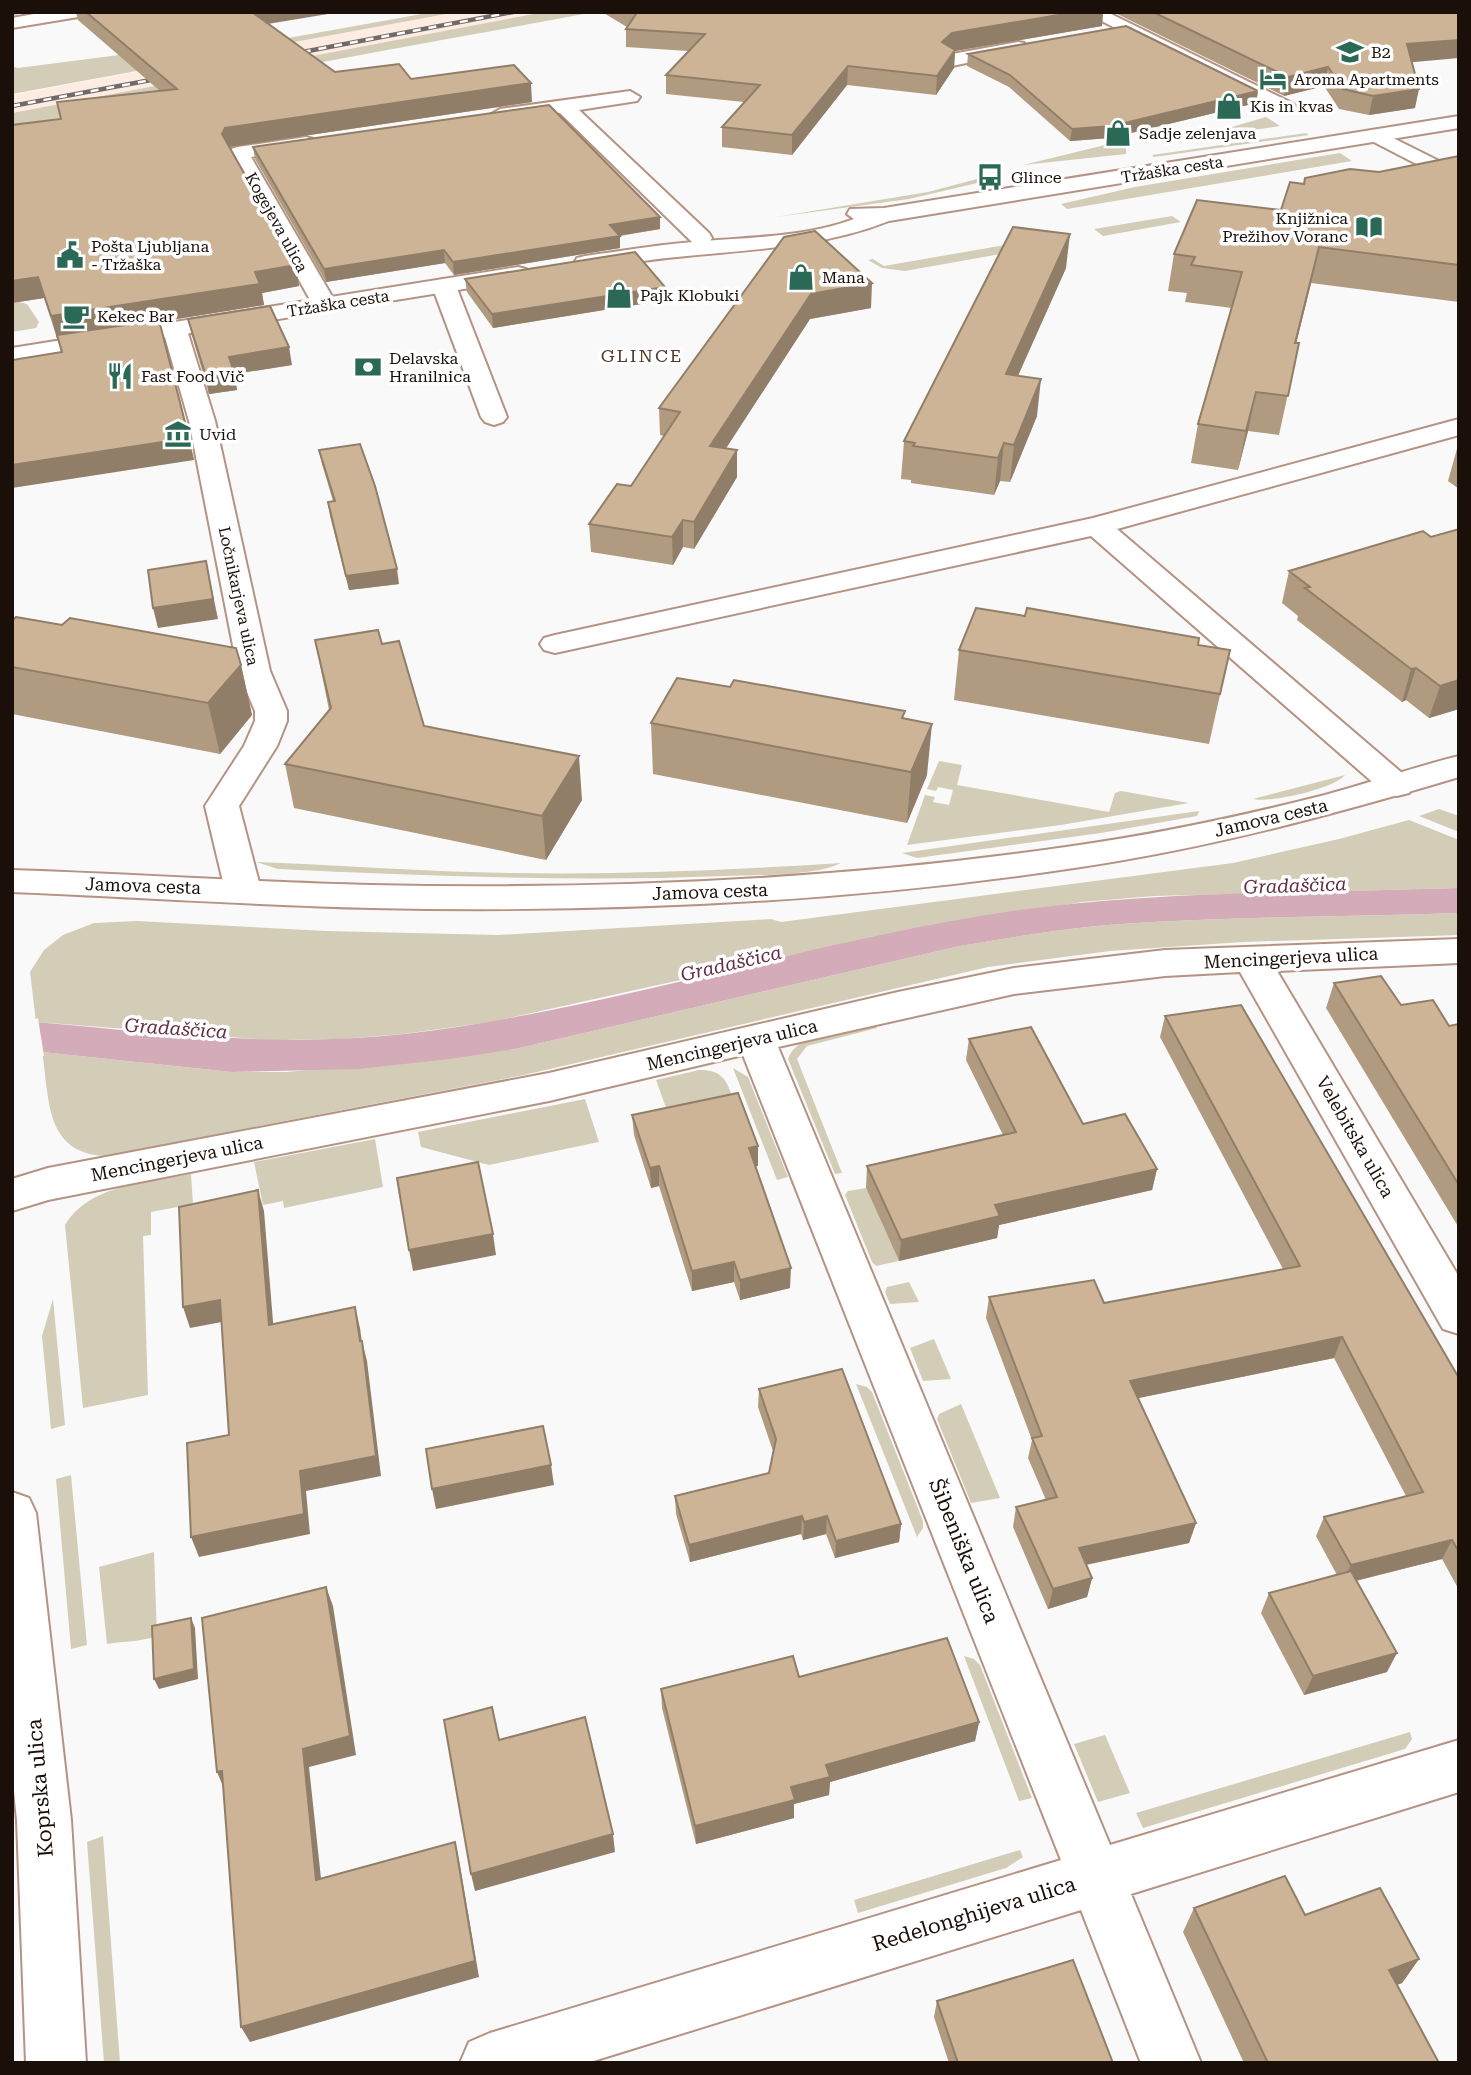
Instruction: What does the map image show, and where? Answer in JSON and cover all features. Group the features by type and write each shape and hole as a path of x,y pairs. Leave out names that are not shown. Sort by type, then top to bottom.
{"street":[{"path":"12,23 78,12"},
{"path":"1093,12 1287,108"},
{"path":"1099,34 1127,29"},
{"path":"952,60 1031,45"},
{"path":"483,117 630,97"},
{"path":"564,106 701,238"},
{"name":"Tržaška cesta","path":"665,251 701,238 754,227 848,214 884,215 1459,122"},
{"path":"1377,136 1459,180"},
{"name":"Kogejeva ulica","path":"320,141 239,153 325,305"},
{"name":"Tržaška cesta","path":"562,267 665,251 752,246 861,226 884,215"},
{"name":"Tržaška cesta","path":"12,355 536,271"},
{"path":"444,286 494,417"},
{"name":"Ločnikarjeva ulica","path":"175,330 205,433 254,671 267,696 272,714 267,735 222,806 243,891"},
{"path":"555,644 1097,526 1459,427"},
{"path":"1097,526 1398,786"},
{"name":"Jamova cesta","path":"12,881 421,897 719,894 808,887 944,873 1122,849 1246,825 1398,786 1459,766"},
{"name":"Mencingerjeva ulica","path":"12,1195 48,1184 549,1087 898,1005 1014,981 1165,963 1459,951"},
{"name":"Velebitska ulica","path":"1251,959 1459,1316"},
{"name":"Šibeniška ulica","path":"757,1040 1171,2063"},
{"name":"Koprska ulica","path":"12,1513 44,1821 56,2063"},
{"name":"Redelonghijeva ulica","path":"489,2063 1459,1766"}],"shaded area":[{"path":"433,12 457,12 12,94 12,66 18,68 119,55 192,42 277,40"},
{"path":"457,12 544,12 12,113 12,95"},
{"path":"544,12 595,12 229,81 156,97 12,136 12,113"},
{"path":"1266,117 1280,126 1226,134 1218,131"},
{"path":"1306,133 1309,135 1154,157 1152,155"},
{"path":"1105,145 1126,148 1126,154 1023,165"},
{"path":"1340,153 1352,161 1067,209 1061,204 1135,187"},
{"path":"981,178 986,181 909,199 776,217 928,192"},
{"path":"1172,216 1181,222 1103,236 1094,229"},
{"path":"1028,241 1051,245 905,271 882,268 868,260 873,259 884,266"},
{"path":"12,303 27,304 39,322 36,328 12,332"},
{"path":"939,761 962,765 957,785 1109,812 1115,793 1121,791 1189,803 1061,825 907,845 925,795 935,797 933,802 949,805 953,790 938,787 936,791 927,789"},
{"path":"1345,775 1328,785 1301,794 1253,799"},
{"path":"1439,809 1459,816 1459,832 1419,816"},
{"path":"1199,811 1197,816 1101,833 917,858 902,853"},
{"path":"1409,820 1459,840 1459,888 1155,896 1082,902 870,938 491,1022 403,1034 342,1039 270,1040 36,1022 30,972 44,950 63,935 94,923 137,921 326,931 498,935 771,919 781,922 1233,863"},
{"path":"256,862 552,873 676,871 841,863 817,870 785,874 557,878 278,869"},
{"path":"1459,888 1459,913 1195,920 1052,931 960,946 515,1049 358,1069 231,1072 42,1052 12,1025 35,1029 36,1022 266,1039 312,1040 404,1034 557,1009 859,940 1012,911 1179,896"},
{"path":"1459,913 1459,935 1243,942 1110,951 988,967 524,1075 104,1156 84,1152 70,1145 60,1134 49,1105 42,1052 231,1072 287,1072 515,1049 960,946 1052,931 1195,920"},
{"path":"874,1021 877,1028 807,1046 797,1059 842,1173 835,1174 788,1059 793,1050 813,1037"},
{"path":"733,1068 748,1077 788,1177 777,1180"},
{"path":"699,1070 722,1077 730,1089 738,1114 673,1127 656,1080"},
{"path":"585,1099 599,1142 489,1165 421,1147 418,1132"},
{"path":"375,1139 383,1187 284,1208 283,1201 263,1205 254,1162"},
{"path":"191,1174 193,1204 151,1212 151,1235 143,1236 148,1395 83,1408 65,1225 76,1211 104,1193 138,1183"},
{"path":"866,1188 899,1261 876,1266 872,1262 845,1195 848,1191"},
{"path":"909,1282 919,1302 890,1304 885,1292 887,1287"},
{"path":"53,1299 65,1425 51,1429 42,1336"},
{"path":"934,1339 951,1379 923,1381 910,1348"},
{"path":"856,1384 867,1387 872,1392 923,1521 923,1528 917,1537"},
{"path":"961,1404 1000,1498 971,1503 937,1419 939,1414"},
{"path":"71,1475 87,1645 71,1649 56,1479"},
{"path":"154,1552 157,1636 107,1644 99,1567"},
{"path":"964,1656 974,1659 980,1665 1032,1798 1019,1801"},
{"path":"1410,1732 1412,1739 1405,1749 1143,1828 1136,1813"},
{"path":"1105,1735 1130,1793 1098,1802 1074,1744"},
{"path":"103,1836 120,2063 104,2063 87,1842"},
{"path":"1020,1850 1023,1857 1006,1868 858,1913 854,1900"}],"pier":[{"path":"38,1018 44,1056 12,1052 12,1022 32,1025"}],"building":[{"path":"86,12 252,12 335,72 399,64 411,79 514,65 531,83 225,128 222,134 296,265 255,272 260,284 51,316 38,277 12,281 12,125 61,119 57,102 177,89"},
{"path":"632,12 1076,12 952,33 942,42 955,50 937,76 848,66 792,135 722,127 760,85 666,75 705,34 626,29 636,14"},
{"path":"1153,12 1459,12 1459,40 1407,44 1419,89 1373,96 1343,89 1328,67 1288,77"},
{"path":"1126,26 1258,91 1112,126 1072,129 1010,75 968,54"},
{"path":"549,105 660,217 610,225 620,236 453,262 444,250 324,269 253,147"},
{"path":"1459,156 1459,265 1319,247 1295,343 1299,343 1288,396 1256,392 1246,431 1198,424 1242,272 1191,265 1195,257 1174,254 1197,200 1281,210 1290,182 1304,184 1305,178 1350,169 1379,172"},
{"path":"1013,227 1070,234 1006,374 1041,379 1014,445 1004,443 998,458 913,446 915,443 904,441"},
{"path":"815,231 872,283 811,294 710,446 737,450 694,522 683,520 672,537 589,524 617,484 631,486 680,412 659,408 784,237"},
{"path":"635,252 665,287 492,314 465,279"},
{"path":"270,306 289,347 229,357 234,372 206,376 188,319"},
{"path":"159,320 189,438 12,465 12,360 62,352 57,335"},
{"path":"360,444 375,486 397,569 346,576 328,502 335,501 319,450"},
{"path":"1459,529 1459,680 1440,686 1416,668 1411,669 1305,588 1310,587 1289,571 1423,531 1431,537"},
{"path":"206,561 213,599 153,608 148,570"},
{"path":"976,608 1025,616 1027,608 1199,638 1198,645 1230,650 1220,694 959,650"},
{"path":"16,617 62,625 70,618 236,648 241,665 208,703 12,667 12,621"},
{"path":"378,630 382,644 399,641 424,726 579,756 542,816 285,764 331,708 315,640"},
{"path":"677,678 730,687 734,680 905,711 902,718 932,724 911,772 651,723"},
{"path":"1381,976 1401,1005 1433,1000 1449,1026 1459,1024 1459,1185 1334,983"},
{"path":"1241,1005 1459,1378 1459,1552 1452,1540 1351,1565 1324,1517 1423,1492 1342,1337 1130,1381 1196,1523 1079,1548 1092,1578 1053,1589 1016,1507 1057,1497 1032,1438 1042,1436 989,1297 1094,1280 1104,1303 1300,1266 1165,1016"},
{"path":"1031,1027 1083,1124 1125,1114 1157,1169 995,1205 1000,1216 901,1240 867,1166 1016,1132 969,1039"},
{"path":"738,1093 758,1146 749,1148 791,1268 740,1280 734,1262 692,1271 659,1166 650,1168 632,1115"},
{"path":"478,1162 493,1234 409,1250 397,1178"},
{"path":"258,1190 269,1325 355,1307 362,1341 376,1456 300,1471 304,1514 191,1537 187,1443 229,1435 220,1300 183,1307 179,1207"},
{"path":"842,1369 901,1524 836,1541 827,1516 804,1522 802,1516 689,1545 675,1496 769,1473 776,1439 759,1389"},
{"path":"543,1426 551,1465 432,1489 426,1449"},
{"path":"1351,1571 1397,1653 1313,1676 1269,1593"},
{"path":"326,1587 350,1736 303,1749 316,1880 455,1842 475,1961 241,2027 222,1771 217,1772 202,1618"},
{"path":"191,1618 194,1669 154,1679 152,1626"},
{"path":"947,1638 979,1722 826,1765 830,1777 791,1787 795,1800 695,1826 661,1689 793,1656 799,1677"},
{"path":"492,1707 499,1740 585,1717 613,1834 471,1874 444,1720"},
{"path":"1285,1876 1305,1915 1380,1888 1419,1959 1389,1970 1439,2063 1268,2063 1194,1908"},
{"path":"1073,1960 1113,2063 958,2063 937,2001"}],"railway":[{"path":"287,55 513,12"},
{"path":"12,106 167,77"}],"place":[{"name":"B2","path":"1350,52"},
{"name":"Aroma Apartments","path":"1273,79"},
{"name":"Kis in kvas","path":"1229,106"},
{"name":"Sadje zelenjava","path":"1118,133"},
{"name":"Glince","path":"990,177"},
{"name":"Knjižnica Prežihov Voranc","path":"1369,227"},
{"name":"Pošta Ljubljana - Tržaška","path":"70,255"},
{"name":"Mana","path":"801,277"},
{"name":"Pajk Klobuki","path":"619,295"},
{"name":"Kekec Bar","path":"76,316"},
{"name":"Delavska Hranilnica","path":"368,367"},
{"name":"Fast Food Vič","path":"120,376"},
{"name":"Uvid","path":"178,434"}],"district":[{"name":"GLINCE","path":"642,356"}],"water label":[{"name":"Gradaščica","path":"1295,885"},
{"name":"Gradaščica","path":"731,963"},
{"name":"Gradaščica","path":"176,1028"}]}
